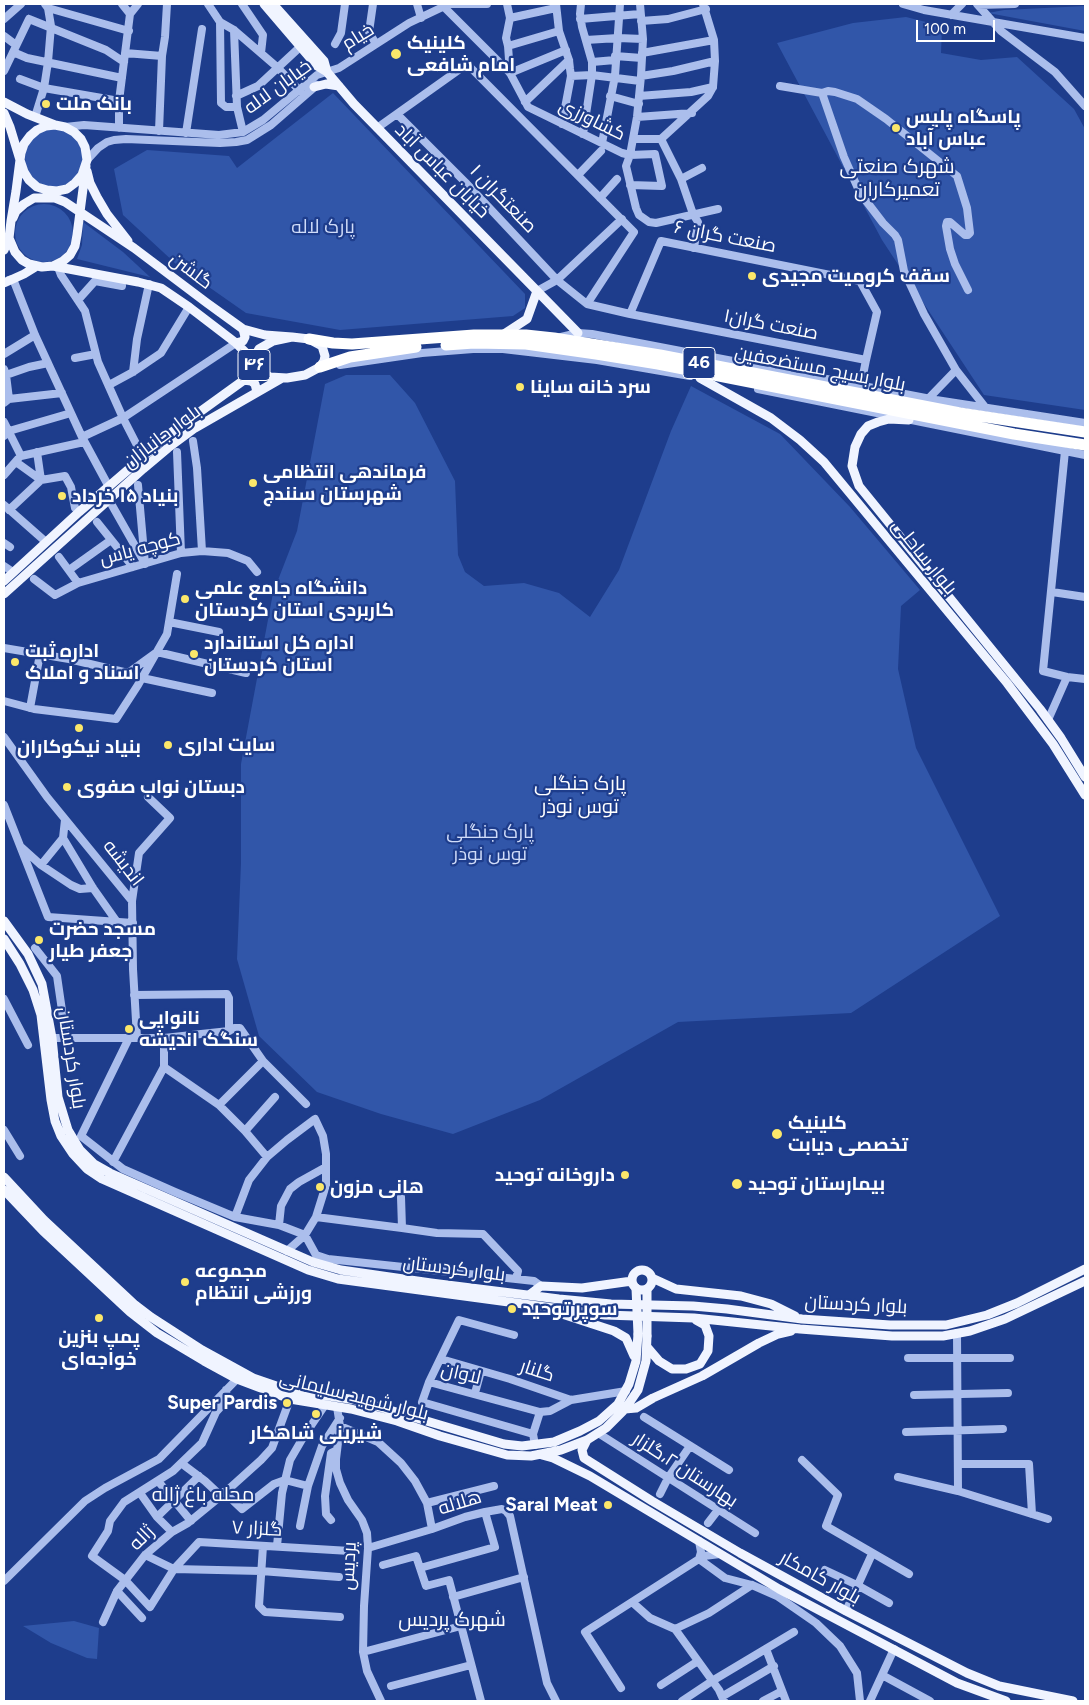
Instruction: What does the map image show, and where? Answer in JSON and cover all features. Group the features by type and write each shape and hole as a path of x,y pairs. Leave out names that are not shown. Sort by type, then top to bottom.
{"highway":[{"name":"بلوار بسیج مستضعفین","path":"309,339 346,344 474,335 526,335 554,338 660,355 960,413 1085,432"},
{"name":"بلوار بسیج مستضعفین","path":"316,369 350,357 428,346 474,343 526,344 658,364 1005,432 1085,445"},
{"path":"346,344 345,351 350,357"}],"main road":[{"path":"264,4 303,45"},
{"path":"273,4 303,45"},
{"name":"خیابان عباس آباد","path":"303,45 324,61 327,72 377,128 578,333"},
{"path":"314,87 326,84 339,86"},
{"path":"5,104 74,132 85,147 90,183 97,197 107,214 134,248"},
{"path":"4,113 24,172 37,187 47,190 62,190 76,183 82,176 87,163"},
{"path":"4,250 9,238 24,144 37,130 55,125"},
{"path":"9,238 15,252 22,260 37,266 55,266 70,255 75,246 87,163"},
{"path":"11,221 16,211 34,198 55,198 66,202 80,211"},
{"name":"گلشن","path":"80,211 134,248 244,329 265,335 292,337"},
{"path":"4,276 7,281 37,266"},
{"name":"گلشن","path":"55,266 161,288 236,343 254,362"},
{"path":"502,335 527,319 537,290"},
{"path":"236,343 243,341 245,337 244,329"},
{"name":"۴۶","path":"309,339 292,337 273,340 255,354 254,362 257,370 270,377 296,377 316,369"},
{"path":"309,339 322,346 325,351 324,362 316,369"},
{"name":"بلوار جانبازان","path":"4,581 79,512 181,425 244,380 254,362"},
{"name":"بلوار جانبازان","path":"4,594 143,469 195,428 282,378"},
{"name":"بلوار ساحلی","path":"700,378 778,424 800,440 824,462 1008,683 1053,744 1085,795"},
{"path":"244,380 255,384 257,392"},
{"name":"بلوار ساحلی","path":"909,420 883,420 868,426 861,434 853,456 852,466 859,486 869,501 1014,676 1048,720 1085,777"},
{"path":"844,484 842,481 845,475 851,474 855,477"},
{"name":"بلوار کردستان","path":"4,920 28,954 42,984 48,1038 58,1098 64,1119 80,1150 94,1164 110,1174 308,1260 341,1270 529,1295 611,1304 727,1308 802,1319 890,1325 946,1325 995,1312 1084,1272"},
{"name":"بلوار کردستان","path":"5,944 20,964 34,990 48,1038 50,1100 55,1121 61,1136 73,1154 87,1169 102,1179 293,1264 338,1279 605,1315 694,1318 800,1330 892,1336 943,1336 970,1331 1005,1320 1085,1281"},
{"name":"بلوار شهید سلیمانی","path":"4,1177 130,1312 157,1333 237,1379 290,1399 337,1407 397,1421 440,1436 507,1455 541,1455 561,1450 587,1440 606,1428 625,1410 638,1390 643,1374 647,1347 647,1289"},
{"name":"بلوار شهید سلیمانی","path":"4,1190 151,1317 202,1350 254,1378 288,1390 356,1400 504,1444 522,1446 554,1442 598,1421 618,1404 629,1384 636,1361 638,1334 634,1285"},
{"path":"634,1285 635,1273 643,1270 649,1273 652,1278 676,1289 742,1296 771,1304 802,1319"},
{"path":"529,1295 541,1286 582,1288 634,1285 642,1290 647,1289 651,1284 652,1278"},
{"path":"542,1307 570,1318 614,1331 626,1338 636,1361"},
{"path":"647,1347 659,1361 672,1369 686,1369 700,1364 708,1351 709,1336 705,1325 694,1318"},
{"path":"625,1410 636,1408 653,1398 702,1376 778,1334 800,1330"},
{"path":"428,1432 432,1422"},
{"path":"440,1436 443,1425"},
{"path":"579,1470 577,1462 584,1458 582,1450 587,1440"},
{"name":"بلوار کامکار","path":"541,1455 553,1458 579,1470 779,1589 957,1683 1006,1701"},
{"name":"بلوار کامکار","path":"584,1458 740,1553 967,1673 999,1686 1068,1701"}],"street":[{"path":"4,19 21,4 29,18 106,50 124,62"},
{"path":"122,4 130,14"},
{"path":"118,128 130,14 138,4"},
{"path":"159,131 162,56 167,4"},
{"path":"208,4 220,22 234,30 261,53 300,91"},
{"path":"242,4 263,35 261,53"},
{"path":"335,44 341,33 345,4"},
{"path":"373,4 369,32 376,44"},
{"path":"417,4 421,18"},
{"name":"خیام","path":"327,72 338,68 376,44 447,5 487,4"},
{"path":"507,4 510,18 506,38 510,72 566,50"},
{"path":"581,4 580,19 592,62 583,134"},
{"path":"578,175 601,147 615,76 620,4"},
{"path":"630,185 662,186 655,154 630,155 637,117 641,78 642,39 640,4"},
{"path":"903,4 924,10 1085,38"},
{"path":"951,15 962,4"},
{"path":"977,5 1015,4"},
{"name":"کشاورزی","path":"447,5 510,72 528,107 583,134 601,147 630,155 626,166 639,215 649,222 656,223 718,208"},
{"path":"977,5 1001,30 1055,72 1085,104"},
{"path":"46,6 129,31"},
{"path":"35,117 44,88 48,62 51,26 46,6"},
{"path":"510,18 556,6 559,31 569,60 570,76 562,124"},
{"path":"580,19 620,16 668,19 704,6 714,40 713,87 708,96 692,113 661,139 633,139"},
{"path":"4,70 29,18"},
{"path":"220,22 221,102 226,107 237,107"},
{"path":"186,133 202,29"},
{"path":"234,30 236,96 243,132"},
{"path":"508,46 559,31"},
{"path":"4,36 13,51"},
{"path":"586,40 642,39"},
{"path":"592,62 642,56 714,40"},
{"path":"236,96 258,86 303,45"},
{"path":"4,50 13,51 27,58 122,78"},
{"path":"126,53 162,56"},
{"path":"526,102 569,60"},
{"path":"570,76 592,74 641,78 715,61"},
{"path":"377,128 467,64 634,232 587,304"},
{"name":"خیابان لاله","path":"65,127 84,125 186,133 195,138 236,142 247,140 271,125 322,81 327,72"},
{"name":"خیابان لاله","path":"87,163 98,148 114,140 195,138 243,132 263,120 317,75 327,72"},
{"path":"20,79 44,88 120,101"},
{"path":"780,86 822,93 834,92 864,103 957,176 968,208 970,233 965,235 952,222 947,222 946,226 955,264 968,290"},
{"path":"610,96 639,100 713,87"},
{"path":"822,93 844,156 860,193 883,223 895,234 904,271 924,314 956,370 986,407"},
{"path":"637,117 692,113"},
{"name":"۱ صنعتگران","path":"397,114 465,182 557,280 587,304"},
{"path":"661,139 681,179 693,214 698,222 694,248"},
{"path":"681,179 702,168"},
{"path":"600,198 617,179"},
{"path":"537,290 557,280 622,219"},
{"name":"صنعت گران ۶","path":"630,314 661,241 860,281 877,312 866,360"},
{"path":"55,266 85,311 96,354 123,418 143,457"},
{"path":"7,281 83,439 109,487"},
{"path":"78,300 95,281 122,286"},
{"path":"133,372 137,339 149,284"},
{"name":"صنعت گران۱","path":"587,304 866,360"},
{"path":"109,385 133,372 161,353 189,307"},
{"path":"578,333 592,344"},
{"path":"554,338 578,333 929,398 1085,423"},
{"path":"4,354 35,336"},
{"path":"4,475 18,459 83,439 123,418 236,343"},
{"path":"428,346 444,351"},
{"path":"316,369 444,351 473,349 526,352 597,360 700,378 1085,455"},
{"path":"75,358 96,354"},
{"path":"861,385 866,360"},
{"path":"48,363 5,372 5,400 62,393"},
{"path":"929,398 956,370"},
{"path":"7,434 71,413"},
{"path":"4,422 18,459 40,480"},
{"path":"193,441 197,468 202,551"},
{"path":"1065,451 1043,671 1085,679"},
{"path":"37,452 40,480"},
{"path":"178,452 181,553"},
{"path":"46,542 6,508 40,480 65,476 71,486 75,508 79,512"},
{"path":"138,485 146,564"},
{"path":"109,500 146,564"},
{"path":"97,522 133,567"},
{"path":"69,570 111,540"},
{"name":"کوچه یاس","path":"34,578 55,594 78,582 181,553 202,551 228,553 248,562 257,572"},
{"path":"59,557 78,582"},
{"path":"4,566 13,572"},
{"path":"4,701 30,708 116,719 167,634 177,574"},
{"path":"1052,592 1085,597"},
{"path":"169,622 219,632"},
{"path":"4,648 69,659 128,673 156,652"},
{"path":"156,652 246,673"},
{"path":"30,708 40,654"},
{"path":"1048,720 1067,677"},
{"path":"142,678 212,693"},
{"name":"اندیشه","path":"4,737 47,797 132,901 133,1038"},
{"path":"132,901 140,853 170,818 148,796"},
{"path":"4,805 48,917 133,923"},
{"path":"41,865 63,838 65,820"},
{"path":"63,838 93,888 117,922"},
{"path":"20,846 41,865 71,886 80,889 93,888"},
{"path":"35,948 57,976 66,1038"},
{"path":"134,995 227,994 229,998 229,1031"},
{"path":"5,1003 28,1046"},
{"path":"48,1038 164,1038 229,1031 234,1028 240,1028 263,1061 306,1104"},
{"path":"133,1038 81,1136 123,1169 236,1217 279,1225 305,1235 316,1255 328,1259 534,1281 541,1286"},
{"path":"113,1162 164,1067 164,1038"},
{"path":"219,1105 263,1061"},
{"path":"164,1067 219,1105 267,1157"},
{"path":"245,1131 275,1097"},
{"path":"236,1217 249,1180 267,1157 315,1119 322,1136 326,1154 326,1185 316,1217 305,1235 287,1251"},
{"path":"4,1130 20,1156"},
{"path":"279,1225 281,1206 290,1189 326,1167"},
{"path":"401,1197 402,1228"},
{"path":"316,1217 436,1234 482,1234 518,1271 516,1279"},
{"path":"305,1235 308,1260"},
{"path":"429,1382 459,1320 514,1335"},
{"path":"957,1333 958,1491"},
{"path":"908,1358 1010,1358"},
{"name":"گلنار","path":"440,1359 571,1400 626,1391"},
{"path":"475,1393 481,1371"},
{"path":"4,1581 85,1501 159,1459 237,1379"},
{"name":"لاوان","path":"533,1434 422,1402 429,1382 540,1412"},
{"path":"174,1569 150,1607 125,1580 92,1556 108,1531 110,1521 124,1502 173,1471 202,1443 216,1412 227,1400 226,1390"},
{"path":"914,1395 1008,1393"},
{"name":"ژاله","path":"103,1622 117,1590 146,1555 172,1532 191,1520 222,1494 272,1448 290,1399"},
{"path":"535,1445 533,1434 540,1412 550,1411 571,1400"},
{"path":"277,1546 282,1493 290,1460 326,1405"},
{"name":"پردیس","path":"337,1407 340,1422 336,1469 348,1500 362,1520 367,1533 364,1652 367,1671 381,1701"},
{"path":"644,1417 729,1470"},
{"path":"300,1526 308,1486 322,1446 340,1422"},
{"name":"هلاله","path":"340,1422 378,1442 406,1469 427,1503 432,1529 465,1517 502,1509 510,1516 547,1683 556,1701"},
{"path":"906,1432 1003,1429"},
{"name":"بهارستان ۲،گلزار","path":"598,1433 755,1533"},
{"path":"660,1494 668,1478 690,1446"},
{"path":"331,1520 326,1514 325,1496 331,1453 337,1450"},
{"path":"802,1460 838,1495 826,1526 909,1574"},
{"path":"958,1464 1029,1464 1032,1514"},
{"path":"185,1466 243,1509 274,1484 285,1480 308,1486"},
{"path":"898,1477 958,1491 1048,1518"},
{"path":"157,1516 174,1500 202,1479"},
{"path":"158,1481 191,1520"},
{"path":"427,1503 494,1486"},
{"path":"140,1493 172,1532"},
{"path":"708,1523 718,1510"},
{"path":"420,1568 495,1547 485,1512"},
{"path":"368,1548 432,1529"},
{"path":"699,1541 701,1552 699,1559"},
{"name":"گلزار ۷","path":"174,1569 199,1542 350,1551"},
{"path":"263,1546 258,1606 265,1612 340,1617"},
{"path":"621,1688 585,1632 704,1556 720,1554"},
{"path":"846,1610 872,1554"},
{"path":"146,1555 174,1569 339,1577"},
{"path":"383,1565 416,1556 426,1586 448,1580 481,1701"},
{"path":"699,1559 725,1578 752,1585 777,1596 816,1623 840,1646 857,1674 860,1701"},
{"path":"825,1570 858,1585 889,1603"},
{"path":"453,1597 524,1577"},
{"path":"675,1629 709,1613 752,1585"},
{"path":"117,1590 142,1618"},
{"path":"632,1602 650,1618 675,1629 723,1699 774,1666"},
{"path":"364,1652 461,1626"},
{"path":"682,1701 794,1632"},
{"path":"766,1649 786,1701"},
{"path":"870,1701 894,1649"},
{"path":"662,1686 698,1661"},
{"path":"391,1686 472,1665"},
{"path":"882,1675 930,1701"},
{"path":"763,1701 782,1690"}],"green space":[{"path":"1085,6 1085,31 988,13 1004,10"},
{"path":"906,17 942,26 941,53 981,60 1017,57 1074,109 1085,129 1085,410 984,395 882,240 777,43 853,23"},
{"name":"پارک لاله","path":"333,93 525,294 525,308 513,316 340,330 246,313 176,264 123,215 114,169 147,150 229,156 237,168"},
{"path":"54,129 65,131 78,142 83,158 81,169 70,182 54,187 43,185 30,174 25,158 27,147 38,134"},
{"path":"44,204 55,206 65,212 71,222 73,233 71,244 65,254 55,260 44,262 33,260 23,254 17,244 15,233 17,222 23,212 33,206"},
{"path":"83,222 123,252 150,277 77,259 82,245"},
{"name":"پارک جنگلی توس نوذر","path":"346,375 390,375 415,403 455,481 458,555 465,572 484,586 524,583 559,593 590,617 619,570 671,431 691,386 780,434 850,507 920,590 901,606 898,669 916,748 1000,916 851,1013 678,1022 540,1100 453,1134 381,1114 317,1092 259,1036 237,959 241,863 241,764 273,593 297,531 325,384"},
{"path":"74,1621 99,1628 97,1659 87,1658 51,1643 23,1626"}],"place":[{"name":"کلینیک امام شافعی","path":"396,54"},
{"name":"بانک ملت","path":"46,104"},
{"name":"پاسگاه پلیس عباس آباد","path":"896,128"},
{"name":"سقف کرومیت مجیدی","path":"752,276"},
{"name":"سرد خانه ساینا","path":"520,387"},
{"name":"فرماندهی انتظامی شهرستان سنندج","path":"253,483"},
{"name":"بنیاد ۱۵ خرداد","path":"62,496"},
{"name":"دانشگاه جامع علمی کاربردی استان کردستان","path":"185,599"},
{"name":"اداره کل استاندارد استان کردستان","path":"194,654"},
{"name":"اداره ثبت اسناد و املاک","path":"15,662"},
{"name":"بنیاد نیکوکاران","path":"79,728"},
{"name":"سایت اداری","path":"168,745"},
{"name":"دبستان نواب صفوی","path":"67,787"},
{"name":"مسجد حضرت جعفر طیار","path":"39,940"},
{"name":"نانوایی سنگک اندیشه","path":"129,1029"},
{"name":"کلینیک تخصصی دیابت","path":"777,1134"},
{"name":"داروخانه توحید","path":"625,1175"},
{"name":"بیمارستان توحید","path":"737,1184"},
{"name":"هانی مزون","path":"320,1187"},
{"name":"مجموعه ورزشی انتظام","path":"185,1282"},
{"name":"سوپر توحید","path":"512,1309"},
{"name":"پمپ بنزین خواجه‌ای","path":"99,1318"},
{"name":"Super Pardis","path":"287,1403"},
{"name":"شیرینی شاهکار","path":"316,1414"},
{"name":"Saral Meat","path":"608,1505"}],"district":[{"name":"شهرک صنعتی تعمیرکاران","path":"897,178"},
{"name":"پارک جنگلی توس نوذر","path":"580,796"},
{"name":"محله باغ ژاله","path":"203,1495"},
{"name":"شهرک پردیس","path":"452,1620"}]}
